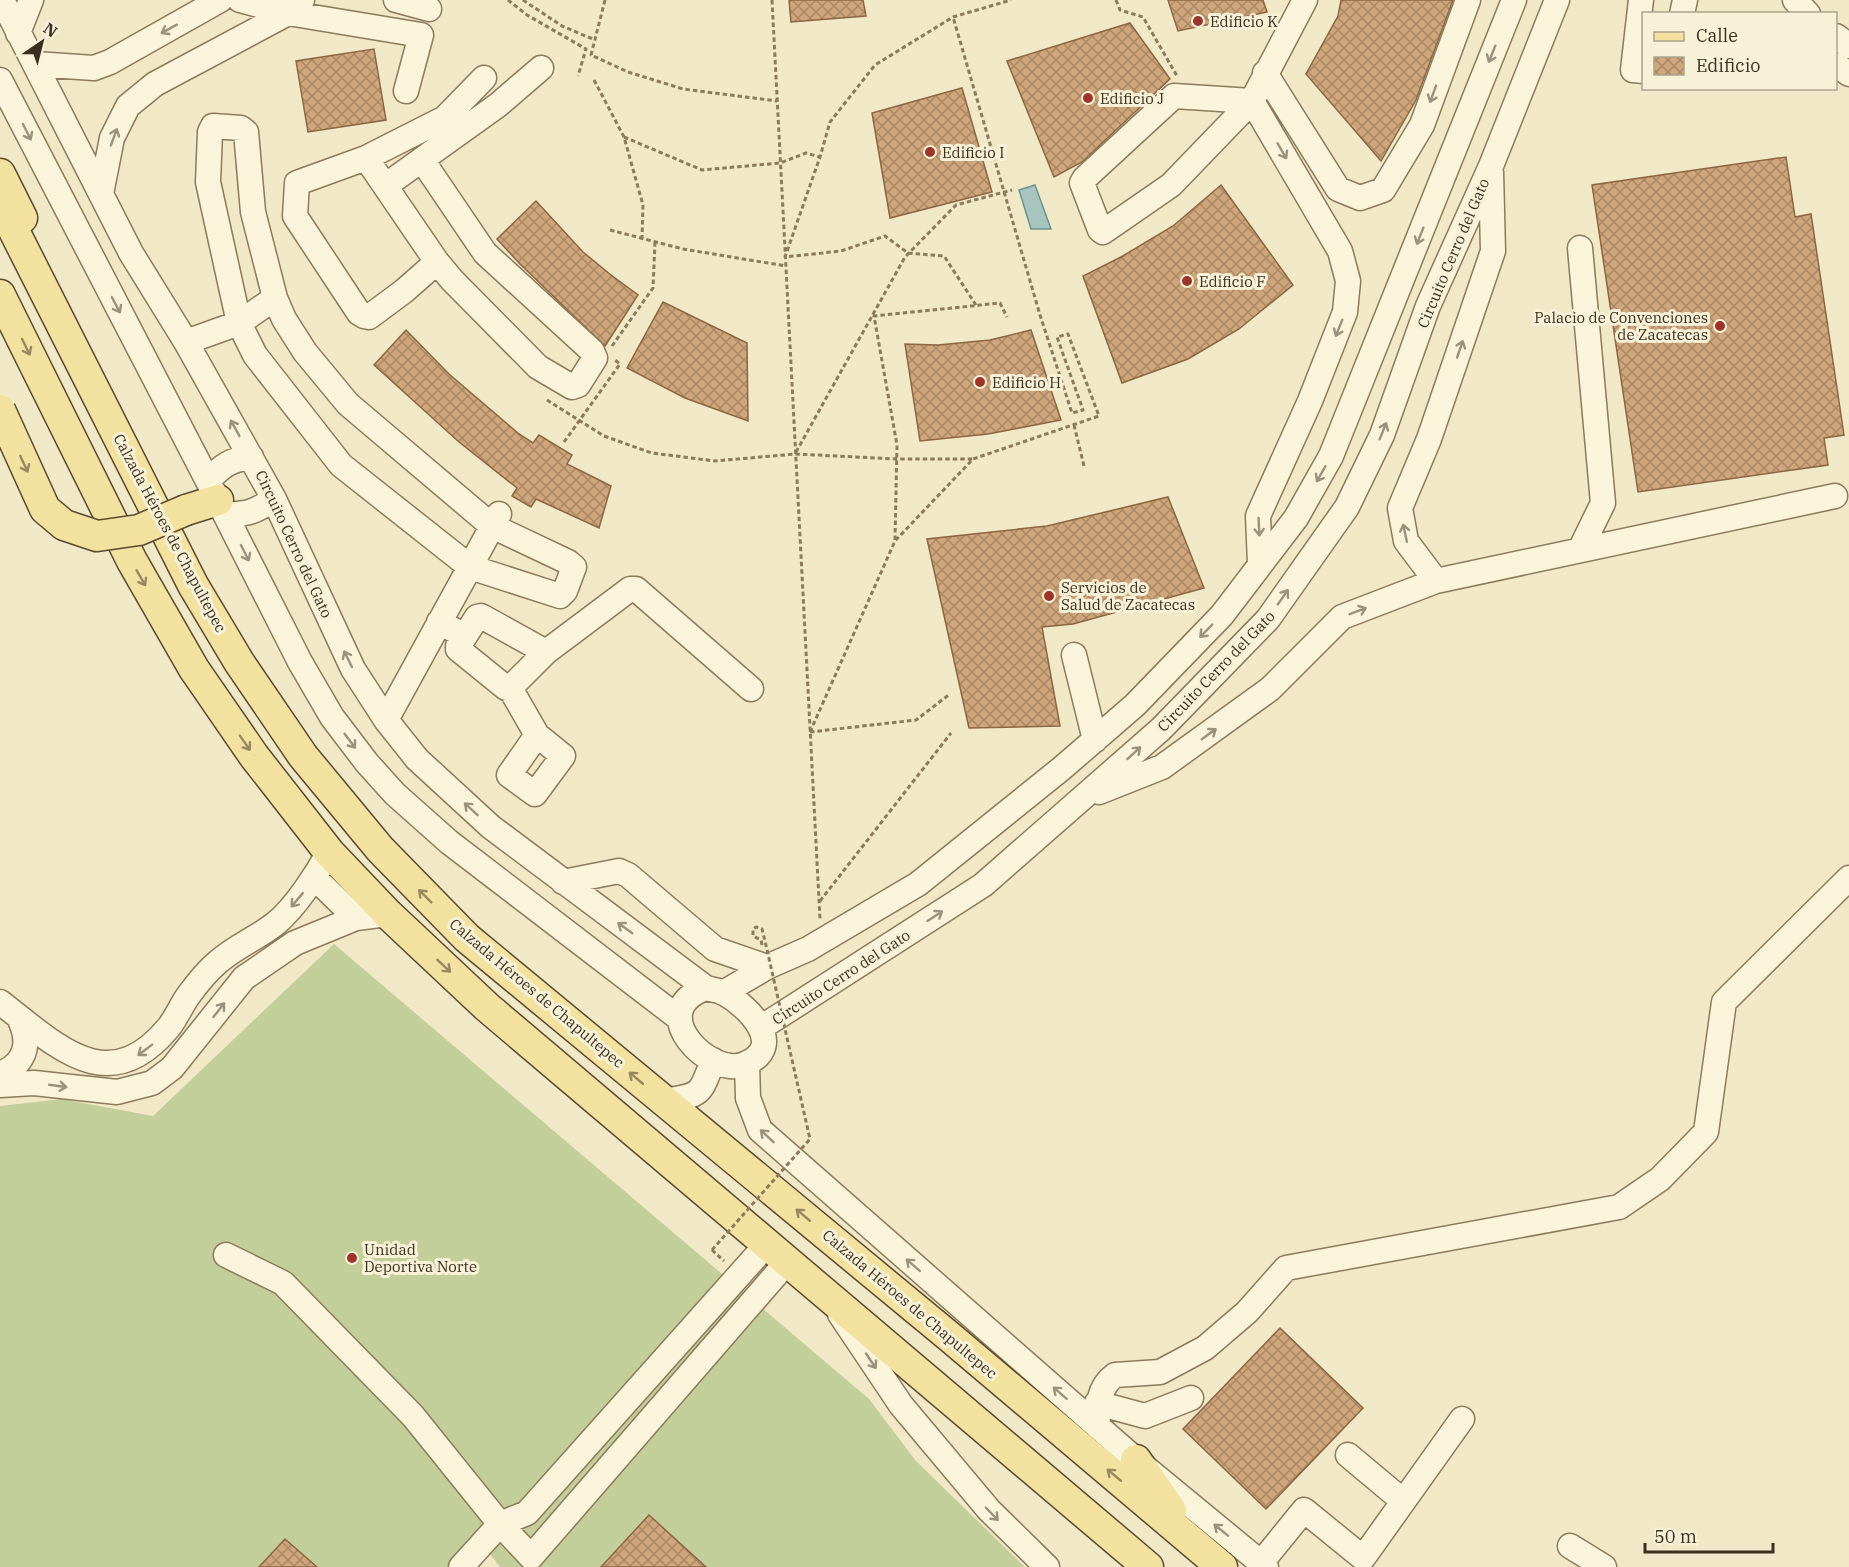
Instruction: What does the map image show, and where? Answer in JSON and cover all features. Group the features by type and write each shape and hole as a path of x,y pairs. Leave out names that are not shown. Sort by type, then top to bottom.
{"main road":[{"path":"0,174 39,250 56,310"},
{"name":"Calzada Héroes de Chapultepec","path":"0,202 193,585 239,662 303,756 380,849 467,938 951,1338 1222,1567"},
{"path":"0,295 132,561 194,669 254,756 329,852 388,914 487,1007 1148,1567"},
{"path":"0,411 45,508 64,525 97,536 139,530 217,498"},
{"path":"1136,1460 1195,1544"}],"street":[{"name":"Circuito Cerro del Gato","path":"2,0 131,253 186,342 274,498 353,669 386,720 417,759 483,820 663,956 715,990"},
{"path":"18,33 31,0"},
{"path":"35,64 94,68 110,62 220,0"},
{"path":"240,0 295,6 421,34 406,91"},
{"path":"396,0 429,9"},
{"path":"1252,101 1174,96 1082,183 1100,230 1103,232 1171,185 1252,101 1305,0"},
{"path":"1265,73 1338,189 1360,198 1383,190 1422,125 1468,0"},
{"path":"715,990 748,1011 762,1027 765,1036 764,1046 759,1054 735,1068 713,1060 686,1037 680,1028 681,1008 692,993 715,990 821,942 918,884 1061,769 1135,705 1222,615 1296,518 1331,456 1514,0"},
{"name":"Circuito Cerro del Gato","path":"762,1027 983,885 1161,729 1268,619 1347,507 1382,435 1428,306 1491,166 1557,0"},
{"path":"1641,0 1633,70 1642,71"},
{"path":"1795,0 1806,12"},
{"path":"101,194 112,138 128,106 155,84 295,6"},
{"path":"1837,37 1849,46"},
{"path":"385,186 498,105 541,68"},
{"path":"437,262 369,317 364,316 359,313 295,216 297,183 366,158 445,118 484,78"},
{"path":"0,80 300,662 332,717 367,763 395,794 449,842 680,1018"},
{"path":"1252,101 1340,251 1348,281 1345,312 1310,401 1258,516 1260,564"},
{"path":"213,126 241,128 246,132 253,212 275,298 284,320 305,352 348,404 496,520 574,567 565,591 560,596 470,567 341,465 255,355 239,323 208,182 210,132 213,126"},
{"path":"366,158 437,262 452,280 538,367 572,387 578,385 595,358 592,351 485,253 422,160"},
{"path":"1436,581 1406,541 1400,508 1429,439 1493,251 1491,166"},
{"path":"1580,248 1603,503 1580,550"},
{"path":"96,266 131,253"},
{"path":"186,342 239,323 275,298"},
{"path":"217,498 225,465 236,459 251,457"},
{"path":"1083,798 1162,767 1270,689 1342,617 1436,581 1835,496"},
{"path":"217,498 241,515 252,512 274,498"},
{"path":"386,720 496,520"},
{"path":"510,688 546,652 630,589 636,589 751,689"},
{"path":"537,735 510,688 506,688 458,650 458,646 477,617 481,616 546,652"},
{"path":"440,622 465,636"},
{"path":"1074,655 1095,740"},
{"path":"9,1009 66,1052 92,1062 113,1063 134,1058 154,1044 170,1025 188,996 218,962 277,923 315,878 329,852"},
{"path":"563,882 619,871 627,875 714,949 767,967"},
{"path":"315,878 356,918"},
{"path":"1097,1415 1110,1378 1115,1375 1160,1372 1205,1348 1247,1312 1286,1268 1619,1207 1660,1179 1706,1132 1724,1002 1849,878"},
{"path":"0,1085 34,1083 117,1092 152,1083 172,1068 244,978 295,943 356,918 388,914"},
{"path":"277,923 295,943"},
{"path":"663,956 714,949"},
{"path":"0,1074 12,1068 20,1060 25,1050 24,1026 9,1009"},
{"path":"664,1101 694,1096 705,1084 713,1060"},
{"path":"747,1063 748,1098 760,1130 1097,1415 1136,1460 1264,1565 1304,1510 1363,1558 1461,1419"},
{"path":"461,1567 500,1524 527,1513 777,1253"},
{"path":"226,1255 283,1283 413,1416 500,1524 531,1557 777,1253"},
{"path":"827,1295 901,1405 988,1510 1047,1567"},
{"path":"1097,1415 1145,1416 1191,1398"},
{"path":"1348,1455 1403,1501"},
{"path":"1570,1546 1604,1567"}],"path":[{"path":"508,0 535,20 586,49 578,76"},
{"path":"523,0 562,26 595,40"},
{"path":"605,0 591,55 628,72 683,89 777,101"},
{"path":"772,0 821,942"},
{"path":"785,257 830,122 875,65 953,17 1011,0"},
{"path":"1116,0 1120,10 1143,18 1178,78 1174,96"},
{"path":"547,400 604,435 652,453 716,461 795,454 897,459 973,459 1099,416 1068,334 1057,337 1083,410 1072,413 1040,315 953,17"},
{"path":"594,80 624,137 643,205 642,238"},
{"path":"624,137 702,170 780,163 806,153 820,157"},
{"path":"795,454 908,253 956,205 1012,190"},
{"path":"610,230 713,255 786,266"},
{"path":"785,257 841,250 885,236 908,253 944,256 976,305"},
{"path":"607,354 653,288 655,242"},
{"path":"874,316 1000,303 1007,318"},
{"path":"874,316 897,445 895,541"},
{"path":"564,442 620,364 614,359"},
{"path":"1074,425 1084,466"},
{"path":"810,732 895,541 973,459"},
{"path":"810,732 916,720 950,694"},
{"path":"819,903 951,733"},
{"path":"712,1250 810,1139 762,929 754,927 752,934 761,940"}],"green space":[{"name":"Unidad Deportiva Norte","path":"334,944 869,1399 916,1461 1025,1567 500,1567 489,1553 475,1567 0,1567 0,1106 61,1099 153,1116"}],"water":[{"path":"1035,185 1051,229 1031,229 1019,190"}],"building":[{"path":"789,0 863,0 866,16 791,22"},
{"name":"Edificio K","path":"1168,0 1263,0 1267,12 1178,31"},
{"path":"1341,0 1453,0 1416,100 1381,161 1306,74 1338,16"},
{"name":"Edificio J","path":"1130,23 1170,79 1082,162 1054,177 1007,61"},
{"path":"374,49 386,120 308,132 296,61"},
{"name":"Edificio I","path":"962,88 992,192 890,218 872,113"},
{"name":"Palacio de Convenciones de Zacatecas","path":"1786,157 1795,217 1811,214 1844,435 1824,438 1828,465 1638,492 1592,185"},
{"name":"Edificio F","path":"1221,185 1293,285 1239,329 1188,359 1122,383 1083,276 1121,257 1173,226"},
{"path":"536,201 583,252 638,295 605,346 497,239"},
{"path":"663,302 747,343 748,421 685,398 627,368"},
{"path":"406,330 449,374 519,434 533,443 539,435 572,455 567,464 611,486 599,528 536,499 531,507 512,496 517,488 459,442 374,365"},
{"name":"Edificio H","path":"1031,330 1061,420 988,434 920,441 905,344 938,345 990,340"},
{"path":"1168,497 1204,588 1073,624 1042,627 1060,726 969,728 927,539 1047,526"},
{"path":"1280,1328 1363,1408 1266,1509 1183,1429"},
{"path":"649,1515 706,1567 601,1567"},
{"path":"285,1539 317,1567 259,1567"}],"place":[{"name":"Edificio K","path":"1198,21"},
{"name":"Edificio J","path":"1088,98"},
{"name":"Edificio I","path":"930,152"},
{"name":"Edificio F","path":"1187,281"},
{"name":"Palacio de Convenciones de Zacatecas","path":"1720,326"},
{"name":"Edificio H","path":"980,382"},
{"name":"Servicios de Salud de Zacatecas","path":"1049,596"},
{"name":"Unidad Deportiva Norte","path":"352,1258"}]}
